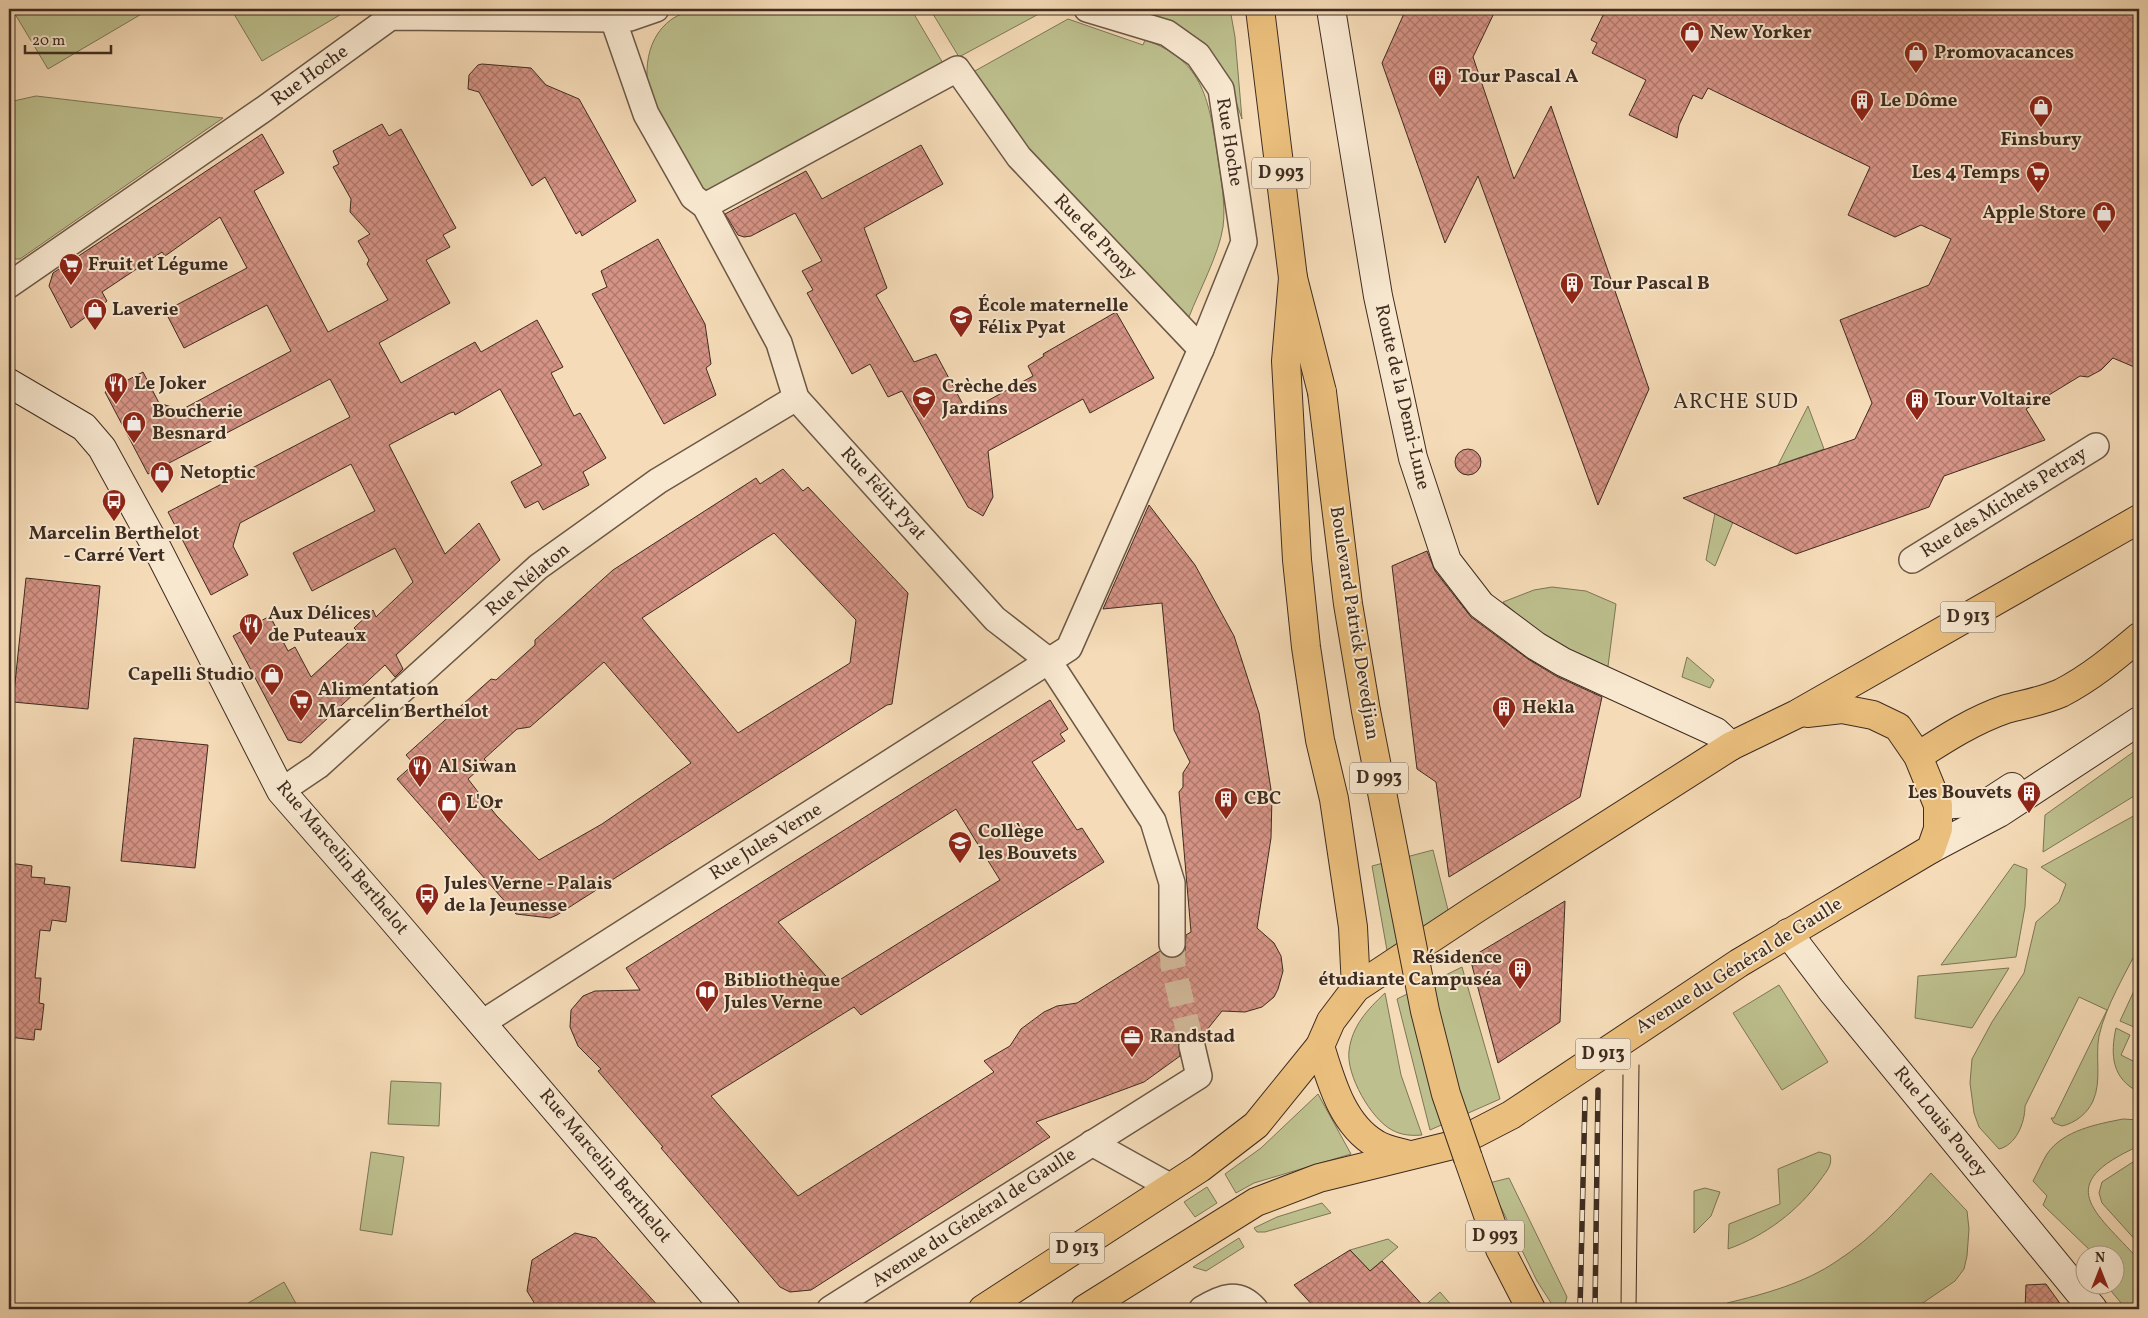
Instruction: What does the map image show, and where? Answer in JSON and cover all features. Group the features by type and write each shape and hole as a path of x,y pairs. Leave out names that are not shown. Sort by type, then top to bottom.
{"main road":[{"path":"1248,9 1269,69"},
{"name":"Boulevard Patrick Devedjian","path":"1260,9 1269,69 1293,278 1322,392 1352,626 1366,711 1425,1011 1446,1094 1500,1249 1531,1309"},
{"path":"1293,278 1286,361 1296,560 1307,657 1320,740 1334,799 1353,927 1356,988"},
{"name":"D 913","path":"983,1309 1171,1187 1256,1125 1320,1046 1331,1021 1356,988 1474,910 1731,746 1797,714 2139,519"},
{"path":"1918,756 1963,728 2006,709 2034,703 2060,693 2103,668 2139,637"},
{"name":"D 913","path":"1797,714 1842,709 1873,715 1898,727 1918,756 1938,806 1938,829 1931,849"},
{"name":"Avenue du Général de Gaulle","path":"1085,1309 1256,1202 1319,1178 1453,1145 1511,1115 1788,933 1931,849"},
{"path":"1320,1046 1341,1106 1357,1129 1376,1144 1409,1155"}],"street":[{"name":"Rue Hoche","path":"9,284 264,109 391,16 613,19 630,18 656,9"},
{"name":"Rue Hoche","path":"1086,9 1167,33 1198,55 1221,88 1244,242 1201,349"},
{"name":"Route de la Demi-Lune","path":"1330,9 1382,315 1413,458 1447,560 1482,605 1536,646 1562,662 1716,732 1731,746"},
{"name":"Rue Félix Pyat","path":"613,19 646,114 693,197 705,206 779,343 796,398 995,619 1048,660 1153,821 1172,883 1172,944"},
{"name":"Rue de Prony","path":"705,206 957,69 1018,157 1201,349"},
{"path":"1048,660 1068,648 1201,349"},
{"name":"Rue Marcelin Berthelot","path":"9,383 84,427 102,448 158,550 281,791 726,1309"},
{"name":"Rue Nélaton","path":"281,791 318,766 538,567 658,481 796,398"},
{"name":"Rue des Michets Petray","path":"1912,560 2096,446"},
{"name":"Rue Jules Verne","path":"482,1023 1048,660"},
{"path":"1938,806 1989,802 2139,705"},
{"path":"1931,849 1999,813 2139,721"},
{"name":"Rue Louis Pouey","path":"1788,933 1832,991 2094,1309"},
{"name":"Avenue du Général de Gaulle","path":"830,1309 1199,1076 1192,1046"},
{"name":"Avenue du Général de Gaulle","path":"1092,1142 1171,1187"},
{"path":"1202,1309 1214,1302 1234,1296 1246,1300 1255,1309"}],"green space":[{"path":"12,9 150,9 48,69"},
{"path":"231,9 350,9 262,61"},
{"path":"697,9 911,9 944,65 705,192 673,144 656,114 651,102 647,76 650,50 662,28 675,17"},
{"path":"930,9 1048,9 959,57"},
{"path":"1135,9 1230,9 1235,37 1242,119 1227,76 1193,37 1168,21"},
{"path":"1068,19 1143,45 1145,40 1165,49 1180,59 1201,86 1207,102 1215,138 1223,192 1224,218 1221,238 1213,260 1187,318 1024,145 973,72"},
{"path":"36,96 223,118 20,259 9,259 9,102"},
{"path":"1808,406 1824,449 1778,465"},
{"path":"1715,513 1733,522 1715,566 1706,560"},
{"path":"1552,587 1586,591 1616,604 1607,674 1550,642 1503,602 1534,590"},
{"path":"1687,657 1714,680 1710,688 1682,677"},
{"path":"2139,748 2139,793 2043,852 2045,815"},
{"path":"2139,813 2139,925 2135,934 2139,936 2139,946 2102,1024 2098,1044 2098,1077 2093,1101 2084,1114 2067,1125 2062,1126 2054,1123 2051,1118 2054,1118 2107,1010 2079,997 2025,1106 2021,1126 2015,1138 2005,1147 1999,1149 1979,1127 1974,1113 1970,1083 1972,1059 1992,1022 2024,973 2036,922 2059,902 2066,884 2041,867"},
{"path":"1433,850 1449,914 1388,956 1372,866"},
{"path":"2014,864 2027,869 2025,907 2016,957 1941,965"},
{"path":"1462,967 1500,1099 1430,1130 1397,999"},
{"path":"2009,968 1972,1028 1915,1018 1918,976"},
{"path":"2139,980 2139,1015 2134,1027 2120,1021"},
{"path":"1779,985 1828,1062 1782,1090 1733,1013"},
{"path":"1385,993 1401,1075 1422,1135 1403,1134 1392,1130 1384,1124 1368,1106 1351,1072 1349,1051 1353,1034 1366,1012"},
{"path":"2116,1028 2130,1035 2121,1055 2139,1064 2139,1092 2123,1080 2115,1065 2113,1048"},
{"path":"391,1081 441,1083 439,1126 388,1124"},
{"path":"1318,1094 1351,1154 1254,1183 1236,1193 1225,1174 1261,1148"},
{"path":"2123,1119 2139,1120 2139,1146 2112,1160 2096,1173 2089,1186 2090,1199 2096,1212 2126,1246 2086,1246 2043,1205 2047,1196 2033,1181 2047,1154 2062,1139 2082,1129"},
{"path":"371,1152 404,1157 392,1235 360,1230"},
{"path":"1819,1152 1830,1155 1830,1165 1802,1202 1768,1230 1728,1249 1729,1224 1780,1204 1778,1169"},
{"path":"2139,1158 2139,1244 2102,1203 2099,1193 2102,1182"},
{"path":"1931,1173 1967,1211 1969,1229 1967,1256 1964,1269 1955,1281 1914,1309 1727,1309 1727,1303 1770,1292 1798,1282 1837,1261 1875,1231"},
{"path":"1509,1178 1567,1297 1564,1307 1566,1309 1555,1309 1537,1281 1489,1183"},
{"path":"1207,1187 1217,1203 1195,1217 1184,1202"},
{"path":"1705,1188 1720,1192 1711,1216 1694,1233 1694,1191"},
{"path":"1322,1203 1331,1213 1265,1232 1257,1232 1254,1228 1277,1217"},
{"path":"1239,1238 1244,1247 1206,1271 1193,1267"},
{"path":"1388,1239 1398,1247 1370,1271 1350,1250"},
{"path":"2126,1246 2139,1260 2139,1309 2126,1309 2115,1296 2126,1296"},
{"path":"284,1282 299,1309 238,1309"},
{"path":"1440,1292 1453,1307 1458,1309 1421,1309"}],"building":[{"path":"1406,9 1496,9 1473,57 1514,179 1551,106 1649,389 1598,505 1478,176 1445,243 1382,63"},
{"name":"Les 4 Temps","path":"1606,9 2139,9 2139,369 2113,358 2101,370 2088,377 2080,376 2026,409 2045,440 1944,476 1929,507 1796,554 1683,498 1855,439 1872,403 1840,320 1929,285 1951,239 1921,225 1895,237 1848,215 1870,167 1708,88 1702,99 1693,95 1679,125 1677,138 1629,115 1646,80 1592,53 1597,43 1591,40"},
{"path":"478,65 531,68 546,85 579,99 636,201 582,236 580,231 576,234 545,177 532,186 479,92 468,89 469,75"},
{"path":"382,124 389,136 401,129 456,228 443,235 450,247 426,260 450,303 379,343 401,383 475,342 481,352 537,320 563,367 551,373 574,416 580,413 606,458 583,472 589,485 543,510 538,501 525,508 511,482 542,465 500,389 455,415 454,412 450,413 389,445 445,554 479,523 500,560 396,655 403,669 395,677 385,665 301,743 288,740 233,636 270,616 288,651 295,647 311,677 359,633 354,628 373,610 376,617 413,582 395,548 312,591 293,553 375,511 351,464 240,523 233,546 248,575 211,595 168,512 350,417 330,379 148,474 105,392 143,372 159,403 181,410 291,351 267,305 184,348 165,311 247,268 220,217 165,256 162,252 102,292 107,301 71,328 49,286 53,273 262,134 284,173 254,191 328,332 388,300 367,264 369,260 358,241 370,234 350,212 351,199 333,167 339,164 333,151"},
{"path":"921,145 943,184 864,228 887,288 876,295 914,362 936,354 967,412 1033,376 1028,366 1044,356 1043,354 1116,312 1154,378 1090,413 1083,399 988,451 993,497 983,516 968,507 902,391 888,397 870,364 852,374 807,293 813,290 802,271 822,261 795,213 751,236 744,237 738,235 725,214 806,171 822,199"},
{"path":"658,239 705,324 711,364 706,368 716,395 664,424 592,294 607,287 601,271"},
{"path":"1468,449 1477,453 1481,462 1477,471 1468,475 1459,471 1455,462 1459,453"},
{"path":"783,469 803,491 808,487 908,593 892,704 887,705 557,915 550,918 516,914 397,779 414,764 406,755 491,679 496,680 535,645 535,640 613,570 756,478 760,484","holes":["774,533 856,620 850,663 738,733 642,618","604,662 691,763 602,824 539,860 496,815 468,779 487,762 484,759 517,729 530,727"]},
{"path":"1149,505 1195,565 1234,636 1259,713 1272,796 1271,838 1257,928 1274,943 1281,956 1283,971 1278,989 1274,997 1262,1007 1245,1012 1222,1011 1202,1036 1189,1032 1183,1035 1178,1042 1180,1056 1144,1082 1036,1122 1050,1137 811,1290 790,1292 780,1287 661,1148 663,1147 598,1071 601,1069 578,1046 570,1027 571,1010 583,996 595,991 640,990 626,968 1050,700 1068,729 1060,734 1065,741 1032,762 1077,830 1082,828 1104,862 861,1015 854,1007 711,1096 798,1196 994,1072 984,1061 1010,1046 1021,1029 1044,1012 1057,1006 1077,1003 1160,951 1164,956 1172,958 1180,956 1185,951 1186,935 1191,932 1179,792 1183,787 1183,773 1190,762 1174,730 1162,603 1103,609","holes":["956,809 1000,880 833,984 778,922"]},
{"name":"Hekla","path":"1427,551 1435,571 1471,617 1528,659 1556,676 1602,697 1580,797 1449,877 1436,782 1417,769 1392,566"},
{"path":"26,578 100,586 88,709 13,702"},
{"path":"134,738 208,745 195,868 121,861"},
{"path":"9,863 32,866 31,877 45,878 44,884 70,887 66,922 52,920 50,931 40,930 35,978 41,978 39,1003 44,1004 41,1030 35,1029 34,1040 9,1037"},
{"name":"Résidence étudiante Campuséa","path":"1565,901 1560,1022 1498,1063 1470,958"},
{"path":"575,1233 596,1238 661,1309 538,1309 527,1291 532,1260"},
{"path":"1350,1250 1370,1271 1382,1261 1426,1309 1316,1309 1294,1285"},
{"path":"2046,1284 2064,1309 2025,1309 2026,1285"}],"tunnel":[{"path":"1172,944 1173,966 1192,1046"}],"tram line":[{"path":"1636,1309 1639,1065"},
{"path":"1621,1309 1623,1075"}],"railway":[{"path":"1595,1309 1598,1090"},
{"path":"1580,1309 1585,1099"}],"place":[{"name":"New Yorker","path":"1692,54"},
{"name":"Promovacances","path":"1916,74"},
{"name":"Tour Pascal A","path":"1440,98"},
{"name":"Le Dôme","path":"1862,122"},
{"name":"Finsbury","path":"2041,128"},
{"name":"Les 4 Temps","path":"2038,194"},
{"name":"Apple Store","path":"2104,234"},
{"name":"Fruit et Légume","path":"71,286"},
{"name":"Tour Pascal B","path":"1572,305"},
{"name":"Laverie","path":"95,331"},
{"name":"École maternelle Félix Pyat","path":"961,338"},
{"name":"Le Joker","path":"116,405"},
{"name":"Crèche des Jardins","path":"924,419"},
{"name":"Tour Voltaire","path":"1917,421"},
{"name":"Boucherie Besnard","path":"134,444"},
{"name":"Netoptic","path":"162,494"},
{"name":"Marcelin Berthelot - Carré Vert","path":"114,522"},
{"name":"Aux Délices de Puteaux","path":"251,646"},
{"name":"Capelli Studio","path":"272,696"},
{"name":"Alimentation Marcelin Berthelot","path":"301,722"},
{"name":"Hekla","path":"1504,729"},
{"name":"Al Siwan","path":"420,788"},
{"name":"Les Bouvets","path":"2029,814"},
{"name":"CBC","path":"1226,820"},
{"name":"L'Or","path":"449,824"},
{"name":"Collège les Bouvets","path":"960,864"},
{"name":"Jules Verne - Palais de la Jeunesse","path":"427,916"},
{"name":"Résidence étudiante Campuséa","path":"1520,990"},
{"name":"Bibliothèque Jules Verne","path":"707,1013"},
{"name":"Randstad","path":"1132,1058"}],"district":[{"name":"ARCHE SUD","path":"1736,402"}]}
